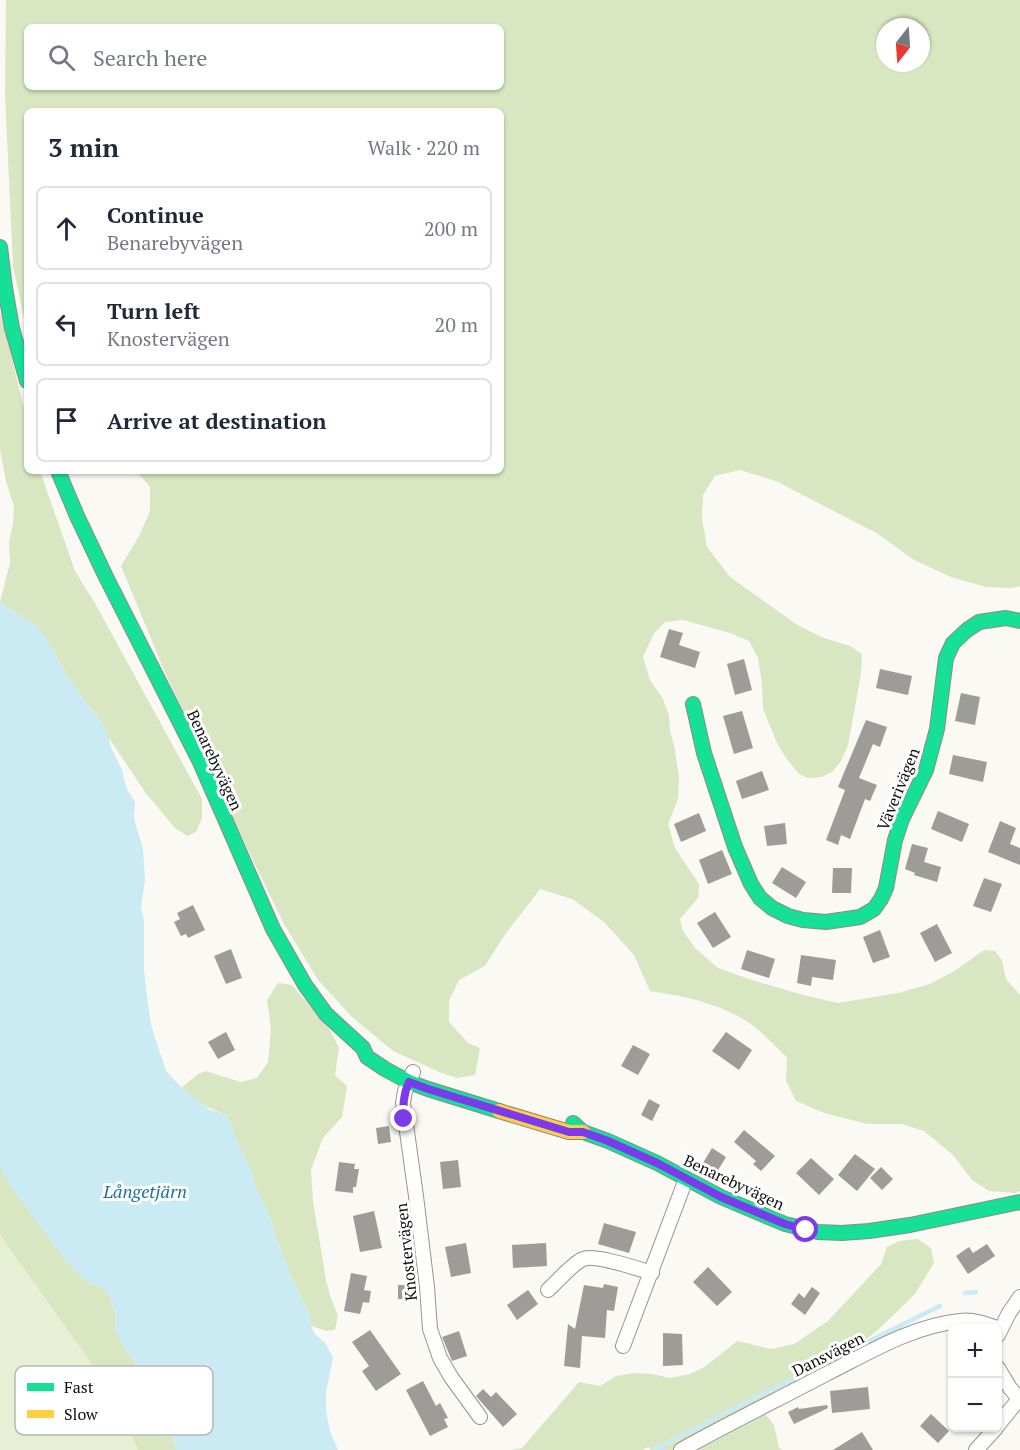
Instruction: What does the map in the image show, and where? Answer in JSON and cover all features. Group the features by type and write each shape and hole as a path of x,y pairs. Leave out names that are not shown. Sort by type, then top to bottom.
{"street":[{"path":"0,247 2,288 24,370"},
{"name":"Benarebyvägen","path":"59,474 125,616 200,762 273,929 305,985 326,1014 363,1048 374,1050 411,1077 573,1122 583,1132 657,1163 721,1197 785,1224 818,1232 869,1231 910,1225 1020,1202"},
{"name":"Väverivägen","path":"693,704 704,753 735,848 760,898 772,908 803,921 826,922 860,917 874,909 886,888 895,840 902,819 910,806 931,755 937,729 946,658 953,643 979,622 1006,618 1020,621"},
{"name":"Knostervägen","path":"411,1077 405,1090 403,1103 418,1207 430,1329 440,1358 480,1417"},
{"path":"623,1346 686,1179"},
{"path":"548,1290 576,1263 590,1257 652,1273"},
{"path":"1002,1327 1020,1297"},
{"name":"Dansvägen","path":"681,1450 892,1340 923,1329 961,1321 977,1321 983,1324"},
{"path":"1002,1375 1020,1400 1002,1420"},
{"path":"976,1450 992,1432"}],"green space":[{"path":"6,0 1020,0 1020,586 986,587 951,577 914,560 878,534 776,481 740,470 715,476 703,495 702,518 707,547 730,577 796,624 821,637 850,646 862,654 861,674 848,745 841,761 832,772 821,777 808,778 799,774 786,758 763,709 758,658 749,641 730,633 683,620 665,622 654,633 643,657 650,680 663,699 669,715 679,777 678,799 668,824 675,848 699,884 698,898 680,919 683,931 695,948 718,968 752,980 838,1003 898,993 930,984 956,970 984,950 995,951 1002,960 1006,979 1020,995 1020,1191 1015,1193 989,1191 972,1180 953,1155 924,1131 902,1124 867,1124 824,1113 796,1101 786,1081 787,1058 756,1028 719,1007 650,991 634,955 604,922 572,899 540,889 504,936 485,966 459,980 449,1001 449,1022 468,1043 480,1048 475,1075 457,1078 444,1074 393,1051 352,1017 318,980 284,924 246,846 166,675 121,566 139,536 150,511 150,487 139,474 504,474 504,108 24,108 24,319 13,266 5,95"},
{"path":"0,311 24,408 24,474 41,474 75,571 96,605 202,799 202,818 196,832 187,836 175,828 145,792 99,719 66,674 47,639 35,625 0,602 10,563 9,542 14,507 0,450"},
{"path":"278,983 292,985 330,1030 339,1048 335,1075 347,1086 342,1117 323,1138 311,1170 313,1201 326,1280 338,1315 335,1330 327,1331 311,1326 309,1312 282,1254 266,1208 254,1184 253,1175 227,1115 202,1104 181,1088 198,1074 206,1071 241,1082 257,1078 268,1062 271,1029 267,1000"},
{"path":"0,1168 63,1257 87,1282 99,1286 108,1293 116,1313 115,1329 136,1366 93,1366 0,1235"},
{"path":"0,1235 93,1366 15,1366 15,1435 131,1435 138,1450 0,1450"},
{"path":"918,1239 931,1248 934,1263 915,1294 878,1330 829,1368 758,1405 774,1425 779,1448 782,1450 651,1450 648,1447 643,1450 512,1450 522,1448 579,1382 600,1386 616,1376 633,1373 670,1378 690,1374 706,1366 737,1341 771,1349 794,1344 828,1321 881,1264 887,1247 899,1241"},
{"path":"131,1435 171,1435 177,1450 138,1450"}],"water":[{"name":"Långetjärn","path":"0,602 35,625 47,639 66,674 99,719 122,770 126,787 135,802 134,819 143,849 145,880 141,907 144,921 144,969 154,1035 166,1071 181,1087 210,1110 227,1115 253,1175 254,1184 266,1208 282,1254 309,1312 311,1326 315,1334 326,1344 333,1358 326,1392 326,1412 330,1431 338,1450 177,1450 171,1435 213,1435 213,1366 137,1366 115,1329 116,1313 108,1293 99,1286 87,1282 63,1257 18,1197 0,1168"}],"building":[{"path":"669,629 683,633 679,645 700,652 695,668 660,657"},
{"path":"744,659 752,690 735,695 727,664"},
{"path":"880,669 912,676 908,695 876,688"},
{"path":"961,693 980,697 975,725 955,721"},
{"path":"742,711 753,748 734,754 723,716"},
{"path":"866,720 887,727 880,747 873,744 859,778 877,785 870,801 865,799 850,839 841,835 838,845 826,840 845,790 838,787"},
{"path":"953,755 987,762 983,782 949,774"},
{"path":"762,771 769,790 742,799 736,781"},
{"path":"938,811 969,824 962,842 931,829"},
{"path":"699,813 706,831 681,842 674,824"},
{"path":"1000,821 1016,828 1010,844 1020,848 1020,865 988,852"},
{"path":"785,823 787,844 767,846 764,826"},
{"path":"912,844 928,848 924,862 941,867 937,882 914,875 915,873 905,869"},
{"path":"722,850 732,874 708,884 699,860"},
{"path":"782,867 806,882 796,898 772,883"},
{"path":"833,868 852,868 851,893 832,893"},
{"path":"984,878 1002,884 991,912 973,906"},
{"path":"193,905 205,930 188,938 186,934 181,936 174,922 180,919 177,913"},
{"path":"715,912 731,937 713,948 697,923"},
{"path":"937,924 952,953 935,962 920,933"},
{"path":"880,930 890,957 873,963 863,937"},
{"path":"231,949 242,978 226,984 214,956"},
{"path":"747,950 775,959 769,978 741,969"},
{"path":"801,955 836,960 833,980 812,977 811,986 797,983"},
{"path":"226,1032 235,1050 218,1059 208,1042"},
{"path":"726,1032 752,1050 739,1070 712,1051"},
{"path":"633,1045 650,1054 638,1075 621,1066"},
{"path":"649,1099 660,1105 652,1121 641,1115"},
{"path":"389,1126 391,1142 378,1144 376,1128"},
{"path":"744,1130 775,1156 761,1171 753,1164 756,1161 734,1142"},
{"path":"712,1148 726,1157 717,1172 703,1163"},
{"path":"855,1154 875,1169 857,1191 838,1175"},
{"path":"811,1158 834,1179 819,1195 796,1173"},
{"path":"458,1160 461,1187 443,1189 440,1162"},
{"path":"339,1162 355,1164 354,1169 359,1169 353,1193 335,1191"},
{"path":"881,1167 893,1179 882,1190 870,1178"},
{"path":"374,1211 382,1248 360,1252 353,1216"},
{"path":"604,1223 636,1232 629,1253 598,1244"},
{"path":"466,1243 471,1273 451,1277 445,1247"},
{"path":"546,1243 547,1266 513,1268 512,1245"},
{"path":"987,1244 995,1256 968,1274 956,1256 969,1247 973,1253"},
{"path":"708,1267 732,1292 717,1306 693,1282"},
{"path":"351,1273 367,1276 364,1290 371,1291 369,1303 363,1302 360,1314 344,1311"},
{"path":"604,1284 618,1287 614,1311 607,1310 605,1338 582,1336 580,1368 564,1366 568,1324 575,1329 584,1285 603,1288"},
{"path":"398,1285 413,1285 414,1299 398,1299"},
{"path":"812,1287 820,1293 805,1315 791,1304 799,1293 804,1298"},
{"path":"528,1290 538,1304 517,1320 507,1305"},
{"path":"370,1330 401,1374 376,1391 362,1371 369,1366 352,1342"},
{"path":"459,1331 467,1356 452,1361 442,1337"},
{"path":"663,1333 682,1334 683,1365 663,1366"},
{"path":"423,1381 436,1406 440,1403 448,1418 444,1419 448,1427 430,1436 406,1390"},
{"path":"868,1387 870,1409 832,1413 830,1391"},
{"path":"483,1389 491,1397 496,1392 517,1414 503,1427 476,1396"},
{"path":"827,1405 828,1408 794,1424 788,1412 798,1407 799,1409"},
{"path":"931,1414 948,1432 938,1443 920,1426"},
{"path":"862,1432 873,1450 833,1450"}],"waterway":[{"path":"965,1293 976,1292"},
{"path":"654,1450 940,1306"}],"traffic: fast":[{"path":"0,247 12,328 24,370"},
{"path":"59,474 106,577 200,762 273,929 305,985 326,1014 363,1048 367,1057 385,1069 409,1082 499,1111"},
{"path":"693,704 704,753 735,847 751,884 760,898 772,908 803,920 826,922 860,917 874,909 886,888 895,840 902,819 926,770 937,729 946,658 953,643 979,622 1006,618 1020,621"},
{"path":"573,1123 583,1132 657,1163 721,1197 785,1224 818,1232 869,1231 910,1225 1020,1202"}],"traffic: slow":[{"path":"499,1111 569,1132 583,1132"}],"route":[{"path":"404,1119 403,1103 409,1082 569,1132 583,1132 608,1141 657,1163 721,1197 785,1224 806,1230"}]}
